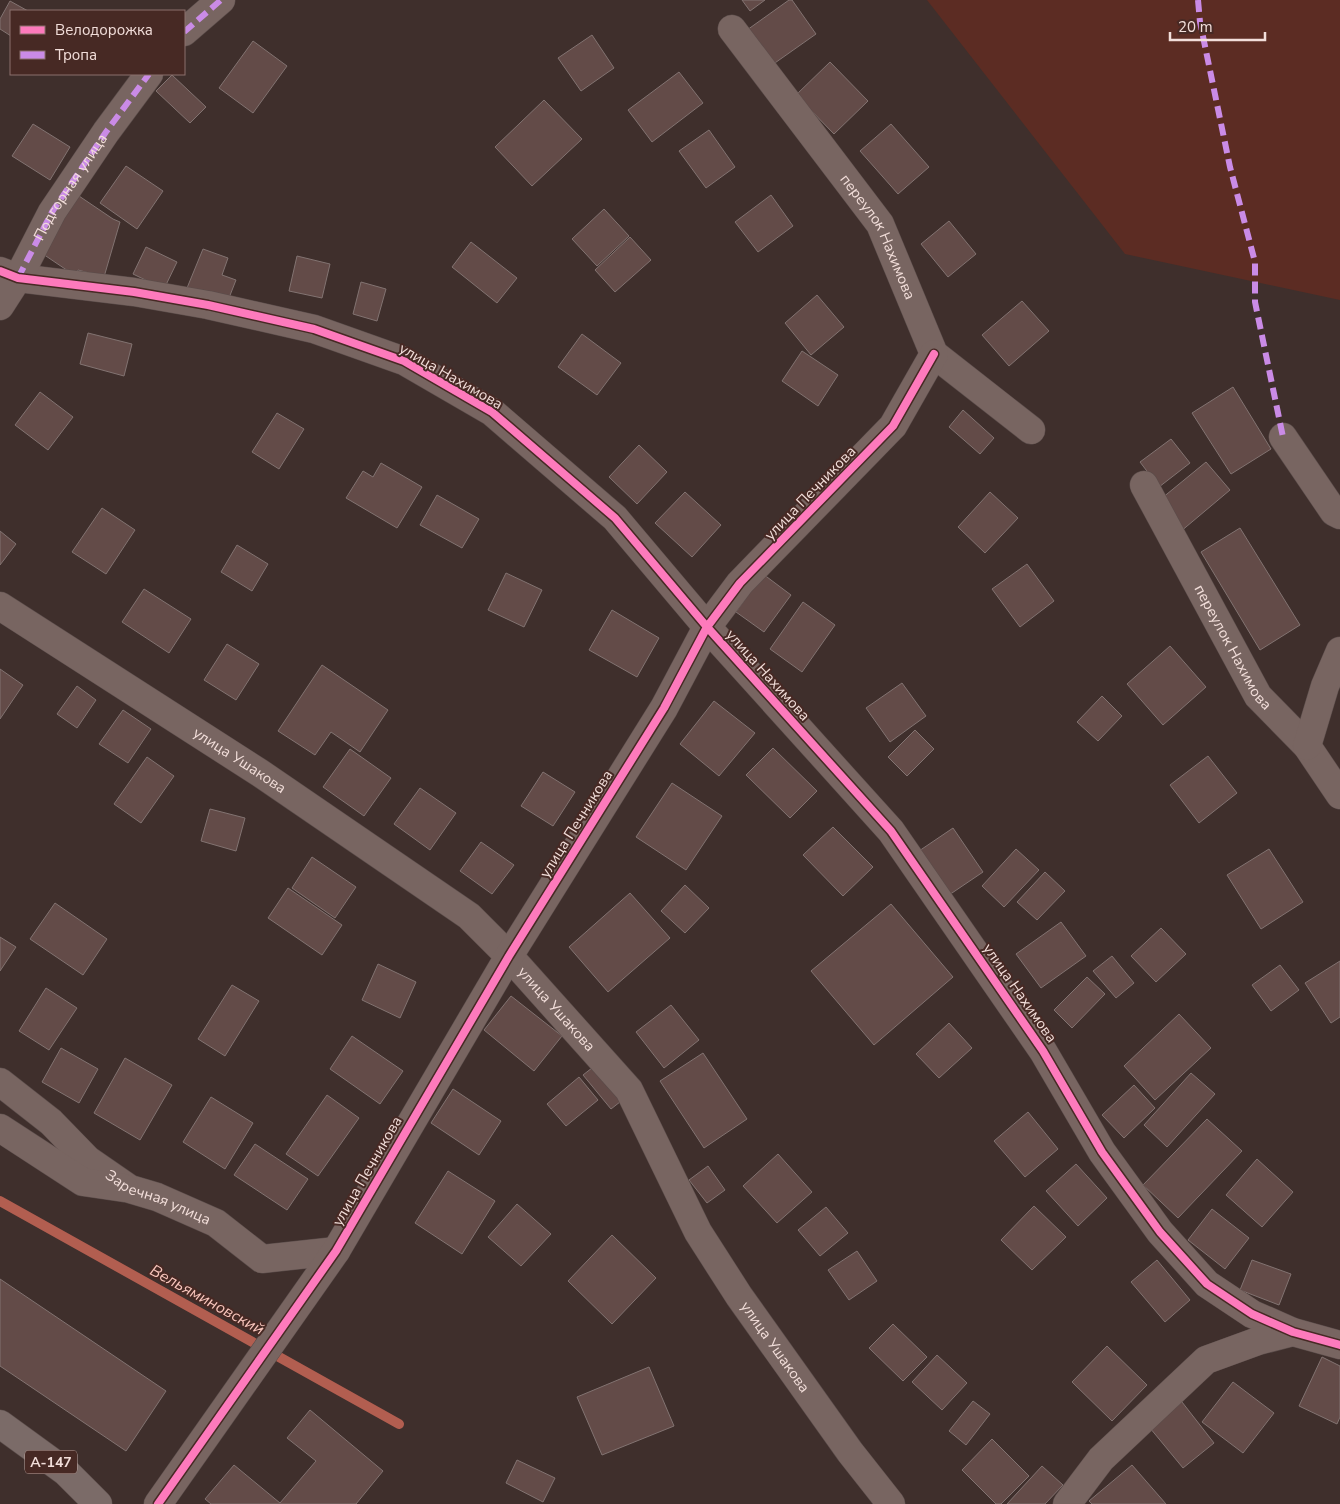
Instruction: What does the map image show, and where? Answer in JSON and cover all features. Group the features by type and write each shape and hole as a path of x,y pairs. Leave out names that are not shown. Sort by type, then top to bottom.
{"highway":[{"name":"А-147","path":"0,1424 66,1472 98,1504"}],"street":[{"path":"185,31 221,0"},
{"name":"переулок Нахимова","path":"732,29 880,224 934,354 1031,430"},
{"name":"Подгорная улица","path":"0,306 9,274 106,132 148,75"},
{"name":"улица Нахимова","path":"9,274 208,305 314,329 404,361 492,412 615,518 707,627 891,831 1043,1050 1102,1152 1160,1232 1207,1284 1252,1314 1293,1332 1340,1345"},
{"name":"улица Печникова","path":"158,1504 336,1251 509,956 664,708 707,627 740,583 893,426 934,354"},
{"path":"1283,437 1334,512 1340,515"},
{"name":"переулок Нахимова","path":"1144,485 1258,696 1307,746 1340,795"},
{"name":"улица Ушакова","path":"0,606 260,773 469,916 509,956 629,1090 698,1232 734,1288 850,1452 891,1504"},
{"path":"1307,746 1326,686 1340,652"},
{"name":"Заречная улица","path":"0,1082 52,1122 88,1160 130,1189 156,1197 216,1224 262,1259 336,1251"},
{"path":"0,1128 83,1182 130,1189"},
{"path":"1067,1504 1101,1459 1206,1360 1258,1341 1293,1332"}],"shaded area":[{"path":"927,0 1340,0 1340,300 1125,254"}],"building":[{"path":"742,0 765,0 750,11"},
{"path":"789,0 792,0 816,34 772,65 747,30"},
{"path":"10,1 26,10 10,10 10,35 0,29 0,19"},
{"path":"592,35 614,68 581,91 558,58"},
{"path":"253,41 287,66 253,113 219,88"},
{"path":"830,62 868,101 834,134 796,95"},
{"path":"679,72 703,103 652,142 628,110"},
{"path":"172,75 206,107 190,123 156,91"},
{"path":"544,100 582,139 532,186 495,147"},
{"path":"33,124 70,147 50,180 12,156"},
{"path":"891,124 929,167 898,194 860,151"},
{"path":"709,130 735,167 706,188 679,151"},
{"path":"126,166 163,191 137,229 100,203"},
{"path":"771,195 793,226 758,252 735,222"},
{"path":"79,196 120,222 104,277 78,270 74,275 40,252"},
{"path":"604,209 629,236 597,266 572,239"},
{"path":"949,221 976,254 948,277 921,244"},
{"path":"630,237 651,260 615,292 595,270"},
{"path":"471,242 517,278 497,303 452,267"},
{"path":"146,247 177,262 164,289 133,274"},
{"path":"203,249 228,258 222,275 236,280 227,303 187,288"},
{"path":"297,256 330,264 322,298 289,291"},
{"path":"361,282 386,289 377,321 353,314"},
{"path":"817,295 844,327 811,355 785,323"},
{"path":"1022,301 1049,331 1009,366 982,335"},
{"path":"88,333 132,344 124,376 80,364"},
{"path":"582,334 621,363 597,395 558,367"},
{"path":"802,351 838,375 818,406 782,381"},
{"path":"1233,387 1271,449 1231,474 1192,413"},
{"path":"40,392 73,417 48,450 15,425"},
{"path":"963,410 994,438 980,454 949,427"},
{"path":"277,413 304,429 279,469 252,452"},
{"path":"1171,439 1190,463 1159,487 1140,462"},
{"path":"639,445 667,472 637,504 609,477"},
{"path":"1206,462 1230,490 1180,532 1156,503"},
{"path":"381,463 422,487 397,528 346,498 363,471 373,477"},
{"path":"685,492 721,525 692,557 655,523"},
{"path":"990,492 1018,518 985,553 958,527"},
{"path":"437,495 479,519 462,548 420,525"},
{"path":"102,508 135,530 106,574 72,552"},
{"path":"1240,528 1300,625 1260,650 1201,552"},
{"path":"0,531 16,544 0,565"},
{"path":"237,545 268,564 252,591 221,572"},
{"path":"1027,564 1054,601 1020,627 992,589"},
{"path":"506,573 542,590 524,627 488,610"},
{"path":"763,574 791,595 764,632 736,612"},
{"path":"144,589 191,619 169,653 122,622"},
{"path":"803,602 835,625 802,672 770,649"},
{"path":"612,610 659,638 637,677 589,650"},
{"path":"227,644 259,664 236,700 204,680"},
{"path":"1170,646 1206,687 1163,725 1127,684"},
{"path":"322,665 388,710 360,752 331,732 315,755 278,731"},
{"path":"0,669 23,685 0,719"},
{"path":"902,683 926,716 890,742 866,708"},
{"path":"77,686 96,700 77,728 57,714"},
{"path":"1102,696 1122,716 1098,741 1077,722"},
{"path":"714,701 755,733 719,776 680,744"},
{"path":"123,710 151,729 128,763 99,744"},
{"path":"915,730 934,749 907,776 888,757"},
{"path":"773,748 817,791 790,818 746,775"},
{"path":"350,749 391,778 364,816 323,787"},
{"path":"1208,756 1237,793 1199,823 1170,785"},
{"path":"147,757 174,776 141,823 114,804"},
{"path":"543,772 575,792 553,826 521,806"},
{"path":"672,783 722,816 686,870 636,837"},
{"path":"420,788 456,813 430,850 394,824"},
{"path":"210,809 245,818 236,851 201,841"},
{"path":"833,827 873,867 843,896 803,855"},
{"path":"953,828 983,872 949,895 919,851"},
{"path":"481,842 514,865 492,894 460,871"},
{"path":"1016,849 1039,870 1004,907 982,886"},
{"path":"1269,849 1303,902 1261,929 1227,875"},
{"path":"312,857 356,887 335,918 292,888"},
{"path":"1045,872 1065,891 1037,920 1017,902"},
{"path":"685,885 709,908 685,933 661,911"},
{"path":"288,888 342,925 322,955 268,918"},
{"path":"630,893 670,938 608,992 569,947"},
{"path":"55,903 107,939 83,975 30,939"},
{"path":"891,904 953,977 874,1045 811,971"},
{"path":"1061,922 1086,956 1041,988 1016,954"},
{"path":"1161,928 1186,954 1156,982 1131,956"},
{"path":"0,937 16,947 0,971"},
{"path":"1112,956 1134,983 1116,998 1093,971"},
{"path":"1340,961 1340,1017 1331,1023 1305,983"},
{"path":"378,964 416,982 400,1018 362,1000"},
{"path":"1280,965 1299,990 1271,1011 1252,985"},
{"path":"1087,977 1105,994 1072,1028 1054,1010"},
{"path":"232,985 259,1001 225,1056 198,1039"},
{"path":"46,988 77,1008 49,1050 19,1031"},
{"path":"511,996 562,1036 534,1071 484,1030"},
{"path":"671,1005 699,1040 664,1068 636,1032"},
{"path":"1179,1014 1211,1048 1155,1100 1124,1066"},
{"path":"949,1023 972,1048 939,1078 916,1054"},
{"path":"352,1036 403,1071 380,1104 330,1069"},
{"path":"61,1048 98,1069 79,1103 42,1082"},
{"path":"703,1053 747,1119 704,1148 660,1081"},
{"path":"125,1058 172,1085 140,1140 94,1113"},
{"path":"597,1064 625,1098 611,1109 583,1075"},
{"path":"1191,1073 1215,1094 1167,1147 1144,1125"},
{"path":"579,1077 598,1100 566,1126 547,1104"},
{"path":"1134,1085 1155,1108 1124,1138 1102,1115"},
{"path":"453,1089 501,1121 479,1155 431,1123"},
{"path":"327,1095 359,1118 318,1176 286,1154"},
{"path":"211,1097 253,1123 225,1169 183,1142"},
{"path":"1028,1112 1058,1149 1025,1177 994,1141"},
{"path":"1207,1119 1242,1151 1178,1218 1143,1185"},
{"path":"255,1144 308,1179 287,1210 234,1175"},
{"path":"778,1154 812,1192 777,1223 743,1186"},
{"path":"1257,1159 1293,1192 1262,1227 1226,1195"},
{"path":"1076,1164 1107,1198 1078,1226 1046,1191"},
{"path":"708,1166 725,1190 707,1203 689,1180"},
{"path":"448,1171 495,1201 462,1254 415,1223"},
{"path":"517,1204 551,1234 521,1266 488,1237"},
{"path":"1034,1206 1066,1237 1032,1270 1001,1240"},
{"path":"826,1207 848,1233 820,1256 798,1230"},
{"path":"1212,1209 1249,1238 1225,1269 1188,1240"},
{"path":"612,1235 656,1278 612,1324 568,1281"},
{"path":"857,1251 877,1281 849,1300 828,1270"},
{"path":"1157,1260 1190,1300 1165,1322 1131,1282"},
{"path":"1252,1260 1291,1274 1279,1305 1240,1290"},
{"path":"0,1279 166,1391 126,1451 0,1366"},
{"path":"893,1324 927,1357 903,1381 869,1348"},
{"path":"1107,1346 1147,1385 1112,1421 1072,1382"},
{"path":"937,1355 967,1383 942,1410 912,1382"},
{"path":"1322,1357 1340,1366 1340,1417 1337,1424 1299,1406"},
{"path":"649,1367 674,1426 602,1455 577,1397"},
{"path":"1233,1382 1274,1413 1243,1453 1202,1422"},
{"path":"973,1401 990,1414 966,1445 949,1431"},
{"path":"1182,1402 1214,1443 1183,1468 1150,1428"},
{"path":"310,1410 383,1471 356,1504 211,1504 205,1499 234,1465 280,1503 316,1461 287,1438"},
{"path":"992,1439 1029,1476 1001,1504 996,1504 962,1470"},
{"path":"517,1460 555,1478 543,1502 506,1483"},
{"path":"1132,1465 1166,1504 1092,1504 1089,1501"},
{"path":"1042,1466 1063,1485 1045,1504 1007,1504"}],"waterway":[{"name":"Вельяминовский","path":"0,1201 399,1424"}],"marked path":[{"path":"185,31 221,0"},
{"path":"1198,0 1200,22 1230,167 1255,262 1255,302 1283,437"},
{"path":"18,278 52,212 106,132 148,75"}],"cycle path":[{"path":"0,271 18,278 134,292 208,305 314,329 404,361 492,412 615,518 707,627 891,831 1043,1051 1102,1152 1160,1232 1207,1284 1252,1314 1293,1332 1340,1345"},
{"path":"158,1504 336,1251 509,956 664,708 707,627 740,583 893,426 934,354"}]}
